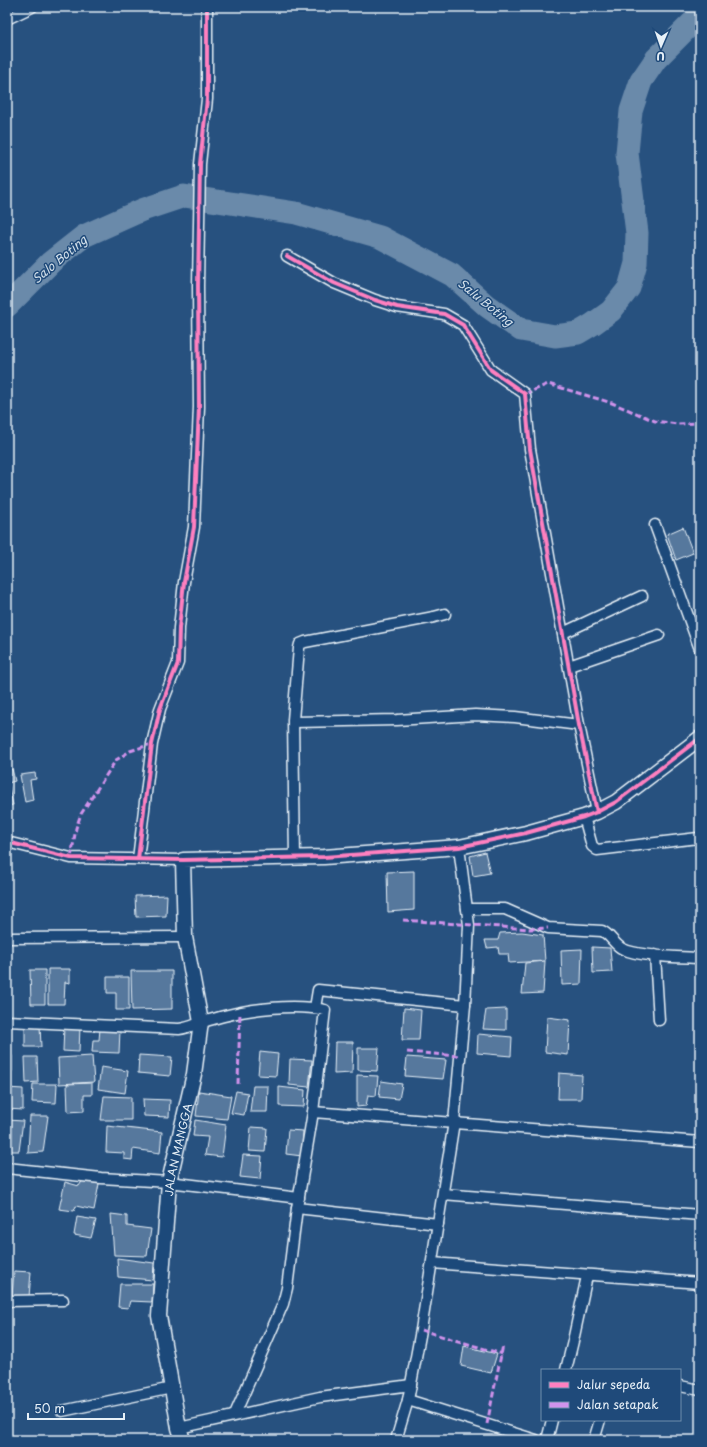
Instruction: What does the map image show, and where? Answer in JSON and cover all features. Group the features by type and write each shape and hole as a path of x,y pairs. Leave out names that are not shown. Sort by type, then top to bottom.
{"street":[{"path":"7,19 32,7"},
{"path":"138,859 152,744 160,709 178,663 179,628 184,582 194,527 199,407 198,286 200,164 207,98 208,7"},
{"path":"288,256 334,283 375,300 398,307 444,314 463,325 492,370 525,394 530,449 551,571 579,725 597,812"},
{"path":"655,525 700,649"},
{"path":"563,633 642,596"},
{"path":"295,858 293,717 300,644 445,614"},
{"path":"569,666 659,635"},
{"path":"294,722 397,720 475,715 510,717 579,725"},
{"path":"7,842 71,858 183,860 324,858 459,847 526,833 597,812 616,802 700,738"},
{"path":"584,817 592,846 597,850 698,838"},
{"path":"396,1440 411,1385 444,1194 454,1122 465,1005 469,925 459,847"},
{"name":"JALAN MANGGA","path":"181,1434 159,1316 169,1182 194,1074 201,1022 185,937 183,860"},
{"path":"467,909 505,909 548,928 602,931 608,934 624,950 633,953 700,958"},
{"path":"7,938 185,937"},
{"path":"655,955 660,1020"},
{"path":"315,1008 318,990 465,1005"},
{"path":"7,1021 171,1029 187,1028 201,1022 240,1012 279,1008 315,1008 325,1010 313,1112 298,1203 287,1288 283,1304 235,1414"},
{"path":"313,1112 700,1142"},
{"path":"7,1168 101,1178 169,1182 438,1224"},
{"path":"444,1194 700,1215"},
{"path":"432,1263 587,1276 700,1283"},
{"path":"566,1369 587,1276"},
{"path":"7,1301 63,1300"},
{"path":"181,1434 235,1414 330,1395 411,1385"},
{"path":"681,1386 700,1390"},
{"path":"62,1411 172,1388"},
{"path":"408,1400 536,1440"},
{"path":"547,1440 552,1421"},
{"path":"594,1440 600,1421"}],"building":[{"path":"683,527 693,553 676,560 667,534"},
{"path":"12,769 15,781 8,783 13,805 7,806 7,770"},
{"path":"35,773 36,779 30,780 33,800 25,802 20,775"},
{"path":"485,852 490,873 473,876 470,856"},
{"path":"414,871 414,910 388,912 387,872"},
{"path":"167,895 166,916 136,917 135,896"},
{"path":"522,932 543,935 545,961 509,963 508,954 499,954 498,947 487,948 485,940 498,940 500,933"},
{"path":"592,947 610,948 612,972 593,973"},
{"path":"582,949 581,984 562,985 561,950"},
{"path":"545,961 543,993 522,994 525,963"},
{"path":"48,969 70,969 70,983 65,982 64,1004 48,1004"},
{"path":"30,970 45,970 45,1004 31,1004"},
{"path":"131,971 172,971 172,1009 132,1010"},
{"path":"107,977 129,977 129,1010 116,1010 116,993 107,993"},
{"path":"404,1008 421,1010 419,1040 402,1040"},
{"path":"506,1009 506,1030 483,1029 486,1010"},
{"path":"547,1017 570,1020 568,1055 545,1052"},
{"path":"25,1025 40,1025 41,1047 25,1047"},
{"path":"64,1026 80,1026 79,1052 63,1051"},
{"path":"100,1029 120,1030 119,1053 92,1052 93,1040 99,1040"},
{"path":"478,1034 512,1037 511,1056 477,1053"},
{"path":"335,1042 353,1042 352,1073 334,1074"},
{"path":"358,1048 379,1048 377,1071 358,1070"},
{"path":"260,1052 278,1054 276,1076 258,1075"},
{"path":"139,1055 172,1057 170,1076 138,1073"},
{"path":"7,1056 12,1056 12,1071 7,1071"},
{"path":"92,1056 94,1082 59,1084 58,1058"},
{"path":"25,1057 37,1057 38,1082 26,1083"},
{"path":"407,1057 446,1060 443,1079 405,1076"},
{"path":"290,1059 312,1060 309,1087 289,1085"},
{"path":"101,1067 128,1071 125,1093 98,1089"},
{"path":"559,1073 582,1075 581,1099 558,1099"},
{"path":"357,1075 378,1076 376,1096 368,1095 366,1106 357,1107"},
{"path":"381,1081 402,1084 399,1099 379,1097"},
{"path":"92,1083 92,1095 84,1095 84,1111 68,1112 67,1084"},
{"path":"33,1084 57,1084 56,1103 32,1102"},
{"path":"253,1086 268,1086 267,1112 250,1112"},
{"path":"279,1087 305,1090 304,1107 279,1106"},
{"path":"7,1088 23,1089 23,1110 7,1109"},
{"path":"199,1091 231,1096 227,1119 196,1116"},
{"path":"236,1091 248,1093 244,1115 231,1113"},
{"path":"104,1096 131,1097 131,1120 101,1120"},
{"path":"143,1099 170,1100 169,1117 144,1116"},
{"path":"30,1116 48,1116 43,1152 28,1153"},
{"path":"7,1120 23,1121 19,1151 7,1151"},
{"path":"195,1120 226,1125 222,1157 205,1155 208,1137 193,1136"},
{"path":"107,1126 162,1132 160,1153 133,1149 132,1160 124,1159 124,1153 106,1152"},
{"path":"251,1127 267,1128 265,1152 249,1151"},
{"path":"288,1130 303,1131 302,1156 286,1154"},
{"path":"243,1155 262,1156 260,1179 240,1177"},
{"path":"83,1180 99,1184 94,1210 76,1206 74,1211 59,1209 65,1182 79,1186"},
{"path":"111,1214 127,1216 127,1226 151,1229 147,1256 114,1255"},
{"path":"77,1217 96,1220 91,1238 74,1235"},
{"path":"117,1258 154,1263 153,1280 118,1277"},
{"path":"14,1271 31,1272 29,1297 12,1296"},
{"path":"120,1284 153,1284 152,1302 130,1301 128,1308 118,1307"},
{"path":"464,1346 497,1354 491,1373 461,1366"}],"waterway":[{"name":"Salu Boting","path":"7,306 51,262 84,236 142,210 184,196 296,213 380,237 452,275 487,306 521,330 555,336 578,333 611,311 629,288 636,263 637,233 627,153 631,111 641,81 656,59 693,22 700,17"}],"marked path":[{"path":"525,394 548,384 612,403 655,421 678,424 700,423"},
{"path":"71,858 76,828 81,814 116,760 130,751 152,744"},
{"path":"403,920 529,929 548,928"},
{"path":"238,1084 240,1012"},
{"path":"407,1052 460,1056"},
{"path":"421,1330 502,1354"},
{"path":"487,1424 503,1345"}],"cycle path":[{"path":"138,859 152,744 160,709 178,663 179,628 184,582 194,527 199,407 198,286 200,164 207,99 207,7"},
{"path":"287,256 334,283 375,300 397,307 444,314 463,325 491,370 525,394 530,449 579,725 597,812"},
{"path":"7,842 71,858 183,860 324,857 459,847 526,833 597,812 616,802 700,738"}],"water label":[{"name":"Salo Boting","path":"59,259"}]}
